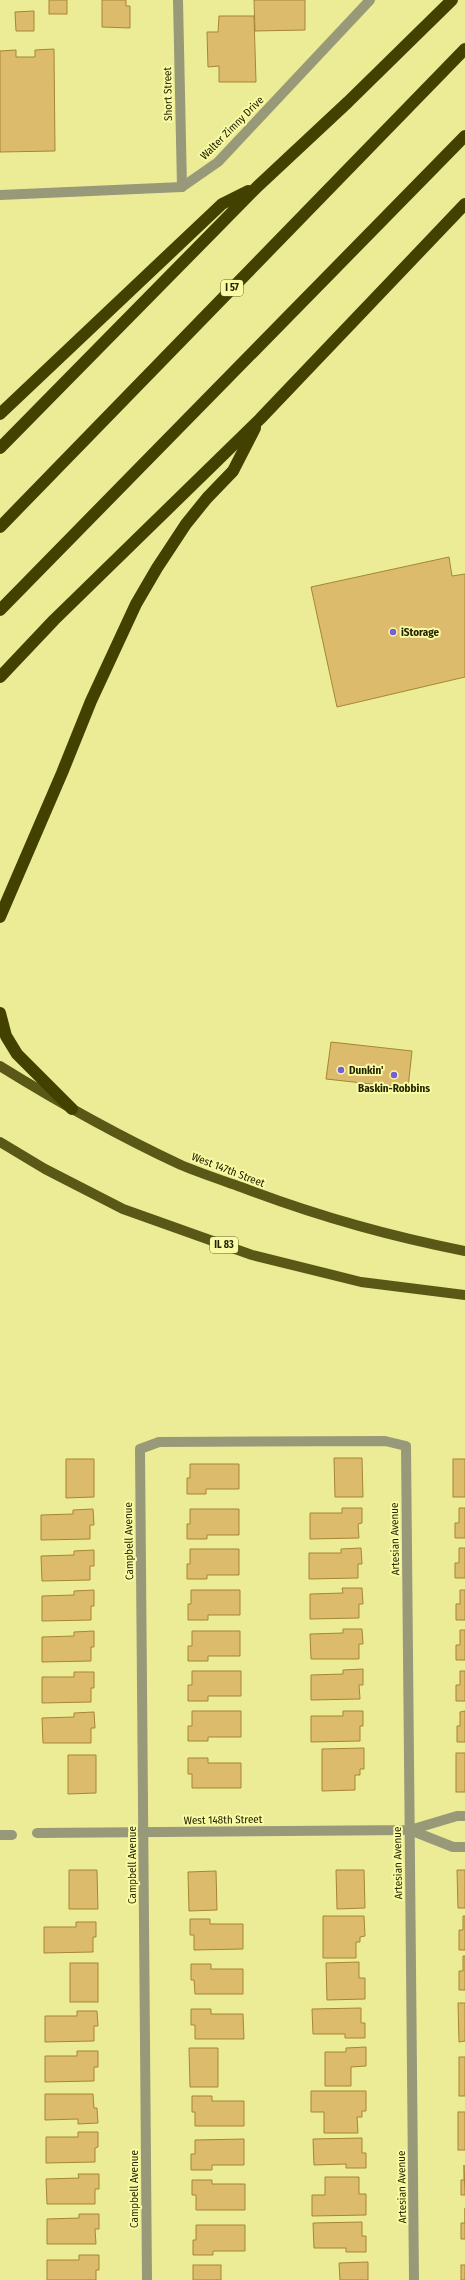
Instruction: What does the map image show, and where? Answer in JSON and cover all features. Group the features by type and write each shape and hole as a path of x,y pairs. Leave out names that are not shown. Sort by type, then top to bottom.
{"highway":[{"path":"0,448 258,186 348,102 452,0"},
{"name":"I 57","path":"0,528 465,49"},
{"path":"0,610 465,136"},
{"path":"0,414 222,204 258,186"},
{"path":"0,677 54,620 260,418 465,204"},
{"path":"0,917 62,773 91,701 136,604 157,568 186,524 207,498 233,471 260,418"},
{"path":"0,1013 6,1036 17,1054 72,1109"}],"main road":[{"name":"West 147th Street","path":"0,1066 72,1109 182,1165 274,1200 348,1224 417,1242 465,1251"},
{"name":"IL 83","path":"0,1142 45,1169 123,1209 252,1255 361,1282 465,1296"}],"street":[{"name":"Short Street","path":"178,0 182,187"},
{"name":"Walter Zimny Drive","path":"182,187 218,162 370,0"},
{"path":"0,195 182,187"},
{"name":"Campbell Avenue","path":"147,2280 140,1449 160,1442 385,1441 406,1446"},
{"name":"Artesian Avenue","path":"406,1446 414,2280"},
{"name":"West 148th Street","path":"36,1833 410,1830 458,1816 465,1816"},
{"name":"West 148th Street","path":"410,1830 453,1847 465,1847"},
{"path":"0,1835 12,1835"}],"building":[{"path":"49,0 67,0 67,14 49,14"},
{"path":"102,0 126,0 126,6 130,6 130,28 102,27"},
{"path":"254,0 305,0 305,30 255,31"},
{"path":"34,11 34,31 16,31 15,12"},
{"path":"219,16 254,16 256,82 219,82 219,66 208,67 207,32 218,32"},
{"path":"54,49 55,151 0,152 0,51 16,50 16,57 35,57 35,50"},
{"name":"iStorage","path":"449,557 452,576 465,574 465,677 337,707 311,587"},
{"path":"331,1042 412,1051 408,1088 326,1079"},
{"path":"334,1458 362,1458 363,1497 335,1497"},
{"path":"66,1459 94,1459 94,1497 66,1498"},
{"path":"453,1459 465,1459 465,1497 453,1497"},
{"path":"190,1464 239,1464 239,1489 206,1489 206,1494 187,1494 187,1478 190,1478"},
{"path":"342,1508 362,1508 362,1523 358,1524 359,1538 310,1539 310,1513 342,1513"},
{"path":"459,1508 465,1508 465,1538 455,1538 455,1523 459,1523"},
{"path":"93,1509 94,1525 90,1525 90,1539 41,1540 41,1515 73,1514 73,1510"},
{"path":"190,1509 239,1509 239,1535 207,1535 207,1539 187,1539 187,1524 190,1524"},
{"path":"361,1548 362,1564 358,1564 358,1578 309,1579 309,1553 341,1553 341,1549"},
{"path":"459,1548 465,1548 465,1578 455,1578 455,1563 459,1563"},
{"path":"190,1549 239,1549 239,1575 207,1575 207,1579 187,1579 187,1564 190,1564"},
{"path":"94,1550 94,1566 90,1566 90,1580 42,1581 41,1556 74,1555 74,1551"},
{"path":"342,1588 362,1588 363,1604 359,1604 359,1618 310,1619 310,1594 343,1593"},
{"path":"94,1590 94,1606 91,1606 91,1620 42,1621 42,1596 74,1595 74,1591"},
{"path":"191,1590 240,1590 240,1615 208,1615 208,1620 188,1620 188,1604 191,1604"},
{"path":"460,1590 465,1590 465,1620 456,1620 456,1604 460,1604"},
{"path":"343,1629 362,1629 363,1644 359,1644 359,1659 311,1659 310,1634 343,1633"},
{"path":"460,1630 465,1630 465,1660 456,1660 456,1645 460,1645"},
{"path":"94,1631 94,1647 91,1647 91,1661 42,1662 42,1637 74,1636 74,1632"},
{"path":"192,1631 240,1631 240,1656 208,1656 208,1661 188,1661 188,1646 192,1646"},
{"path":"363,1669 363,1685 359,1685 360,1699 311,1700 311,1675 343,1674 343,1670"},
{"path":"192,1671 241,1671 241,1696 208,1696 208,1701 188,1701 188,1685 192,1685"},
{"path":"460,1671 465,1671 465,1701 456,1701 456,1685 460,1685"},
{"path":"74,1672 94,1672 94,1688 91,1688 91,1702 42,1703 42,1677 74,1677"},
{"path":"192,1711 241,1711 241,1737 208,1737 208,1741 188,1741 188,1726 192,1726"},
{"path":"343,1711 363,1711 363,1726 360,1726 360,1741 311,1742 311,1716 343,1716"},
{"path":"465,1711 465,1742 457,1742 457,1726 460,1726 460,1712"},
{"path":"94,1712 95,1728 91,1728 91,1743 43,1743 42,1718 74,1717 74,1713"},
{"path":"364,1748 364,1769 360,1769 360,1775 355,1775 355,1790 322,1791 322,1749"},
{"path":"456,1753 465,1753 465,1792 456,1792"},
{"path":"68,1755 96,1755 96,1793 68,1794"},
{"path":"188,1758 208,1758 208,1763 241,1763 241,1788 192,1788 192,1774 188,1774"},
{"path":"69,1870 97,1870 98,1909 69,1909"},
{"path":"336,1870 364,1870 365,1908 337,1909"},
{"path":"457,1870 465,1870 465,1908 458,1908"},
{"path":"216,1871 217,1910 189,1911 188,1872"},
{"path":"323,1916 364,1916 365,1936 360,1937 360,1942 356,1942 356,1958 323,1958"},
{"path":"463,1916 465,1916 465,1950 459,1950 459,1930 463,1930"},
{"path":"190,1919 210,1919 210,1924 243,1924 243,1949 194,1950 194,1935 190,1935"},
{"path":"76,1922 96,1922 96,1937 93,1937 93,1952 44,1953 44,1927 76,1927"},
{"path":"463,1956 465,1956 465,1990 459,1990 459,1971 463,1971"},
{"path":"359,1962 359,1978 365,1978 365,1999 327,2000 326,1963"},
{"path":"70,1963 98,1963 98,2002 70,2002"},
{"path":"191,1964 211,1964 211,1969 243,1969 243,1994 195,1994 194,1980 191,1980"},
{"path":"458,2003 465,2003 465,2041 459,2042"},
{"path":"361,2008 361,2023 365,2023 365,2038 345,2038 345,2034 313,2034 312,2009"},
{"path":"191,2009 211,2009 211,2014 243,2014 244,2039 195,2039 195,2025 191,2025"},
{"path":"77,2011 97,2011 98,2026 94,2026 94,2041 45,2042 45,2016 77,2016"},
{"path":"366,2047 366,2066 351,2067 351,2086 325,2086 325,2052 346,2052 346,2048"},
{"path":"189,2048 218,2048 218,2087 190,2087"},
{"path":"77,2051 98,2051 98,2067 94,2067 94,2081 45,2082 45,2056 77,2056"},
{"path":"459,2057 465,2057 465,2096 459,2096"},
{"path":"311,2091 366,2091 366,2111 362,2111 362,2117 357,2117 358,2133 324,2133 324,2112 311,2112"},
{"path":"45,2094 93,2094 94,2108 97,2108 98,2123 78,2124 78,2119 45,2120"},
{"path":"192,2096 212,2096 212,2101 244,2101 244,2126 195,2126 195,2112 192,2112"},
{"path":"458,2112 465,2112 465,2150 458,2150"},
{"path":"78,2132 98,2132 98,2147 95,2148 95,2162 46,2163 46,2137 78,2137"},
{"path":"362,2138 362,2153 366,2153 366,2168 346,2168 346,2164 314,2165 313,2139"},
{"path":"244,2139 244,2165 212,2165 212,2170 191,2170 191,2154 195,2154 195,2140"},
{"path":"464,2165 465,2195 461,2195 461,2180 464,2180"},
{"path":"78,2174 99,2174 99,2189 95,2189 95,2204 47,2204 46,2179 79,2178"},
{"path":"325,2177 359,2177 359,2194 366,2194 366,2215 312,2216 312,2195 325,2195"},
{"path":"192,2180 212,2180 212,2184 245,2184 245,2210 196,2210 196,2195 192,2195"},
{"path":"79,2214 99,2214 99,2229 95,2229 96,2244 47,2244 47,2219 79,2218"},
{"path":"362,2222 362,2236 366,2236 366,2252 346,2252 346,2248 314,2248 313,2223"},
{"path":"461,2223 465,2223 465,2239 461,2239"},
{"path":"196,2225 245,2225 245,2251 213,2251 213,2255 193,2255 193,2240 196,2240"},
{"path":"79,2255 99,2255 99,2270 96,2270 96,2280 47,2280 47,2260 79,2260"},
{"path":"368,2262 368,2280 340,2280 339,2263"},
{"path":"193,2265 221,2265 221,2280 193,2280"},
{"path":"461,2265 465,2265 465,2280 461,2280"}],"place":[{"name":"iStorage","path":"393,632"},
{"name":"Dunkin'","path":"341,1070"},
{"name":"Baskin-Robbins","path":"394,1075"}]}
